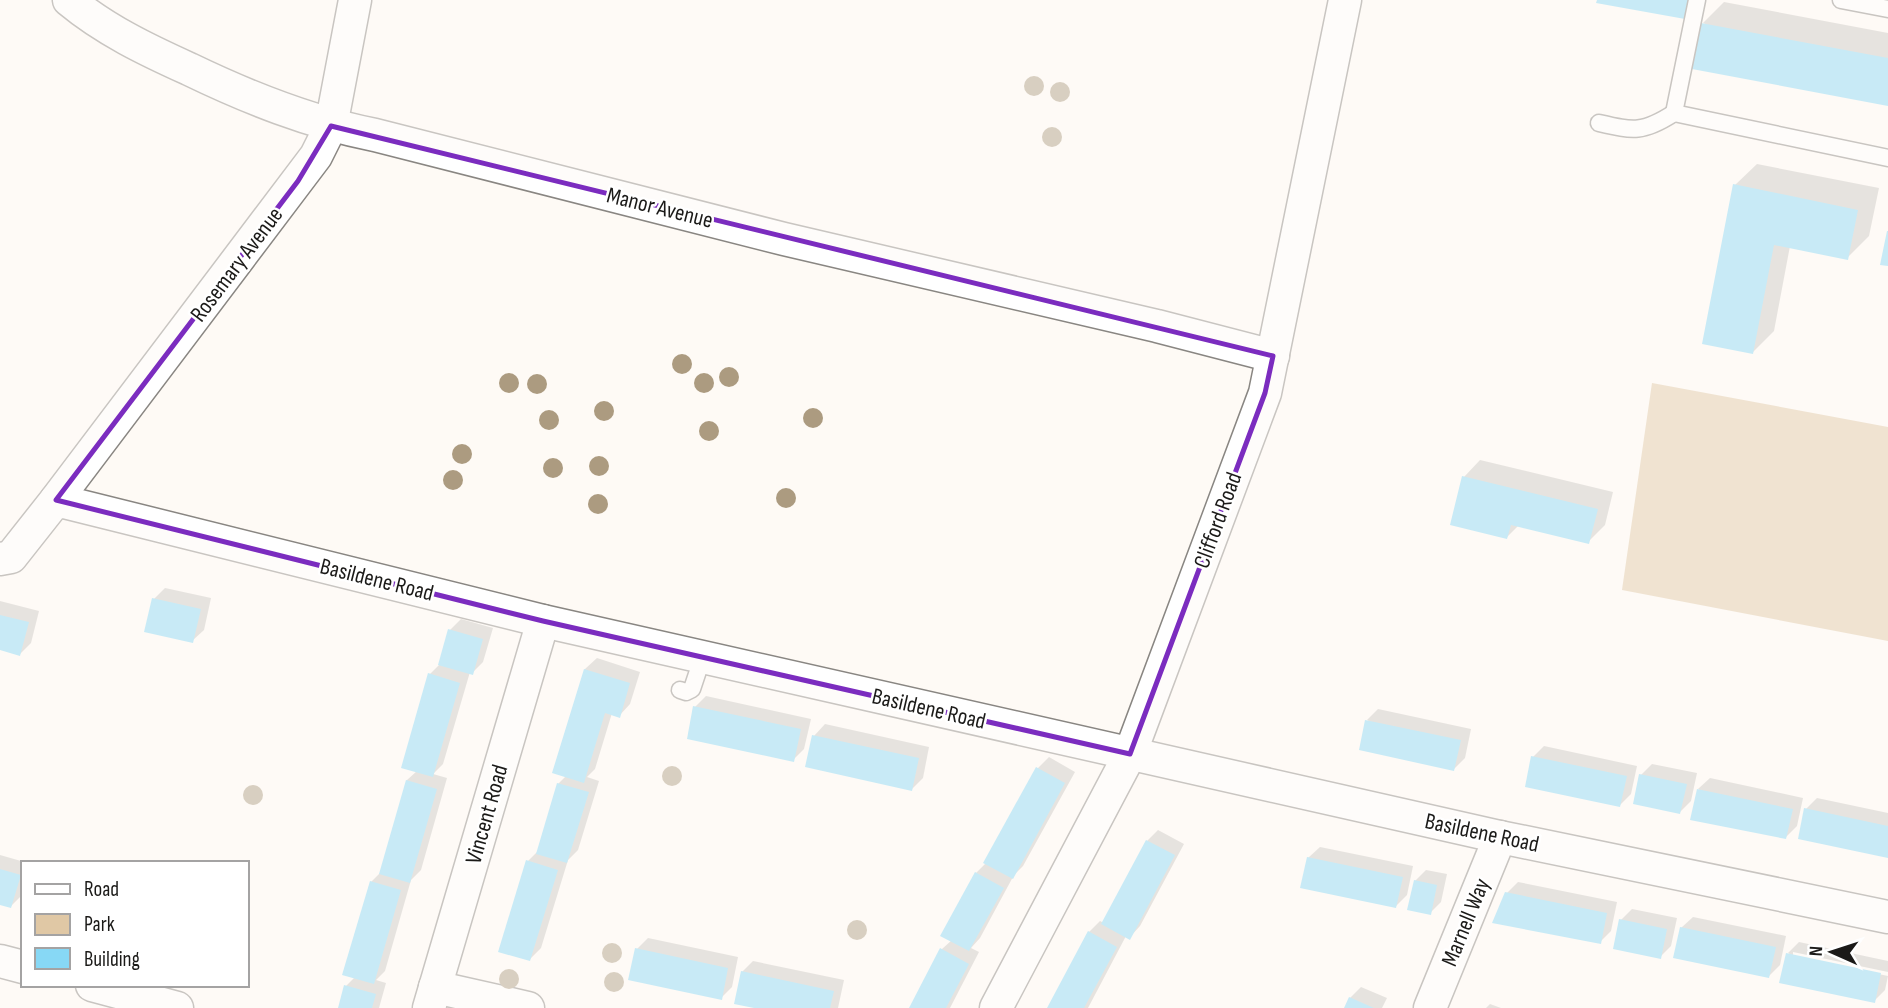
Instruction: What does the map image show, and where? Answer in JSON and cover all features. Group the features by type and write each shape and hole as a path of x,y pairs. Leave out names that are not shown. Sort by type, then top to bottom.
{"street":[{"name":"Manor Avenue","path":"69,0 114,32 169,60 287,112 331,126 784,239 1157,326 1273,356"},
{"name":"Rosemary Avenue","path":"56,500 316,156 331,126 355,0"},
{"name":"Clifford Road","path":"996,1008 1130,754 1265,393 1345,0"},
{"path":"0,559 11,557 56,500"},
{"name":"Basildene Road","path":"56,500 542,621 1500,837 1888,917"},
{"name":"Vincent Road","path":"432,997 542,621"},
{"name":"Marnell Way","path":"1430,1008 1500,837"},
{"path":"0,961 21,966"},
{"path":"99,987 177,1008"},
{"path":"432,997 528,1008"}],"lane":[{"path":"1599,123 1642,130 1653,127 1674,113 1697,0"},
{"path":"1841,0 1888,9"},
{"path":"1674,113 1888,158"},
{"path":"680,690 686,692 692,689 703,656"}],"highlighted area":[{"path":"331,126 1273,356 1265,393 1130,754 543,621 56,500 298,181"}],"green space":[{"path":"1652,383 1888,427 1888,641 1622,590"}],"building":[{"path":"1597,0 1688,0 1685,19 1596,3"},
{"path":"1701,23 1888,58 1888,106 1692,69"},
{"path":"1733,184 1858,210 1848,260 1774,245 1753,354 1702,344"},
{"path":"1888,231 1888,266 1880,265"},
{"path":"1462,476 1598,509 1589,544 1511,525 1507,539 1450,525"},
{"path":"152,598 201,609 193,643 144,632"},
{"path":"0,615 29,622 20,656 0,650"},
{"path":"448,629 483,639 473,675 438,665"},
{"path":"584,669 630,683 620,718 605,713 584,783 552,773"},
{"path":"428,673 460,683 433,777 401,768"},
{"path":"693,706 801,729 794,762 687,739"},
{"path":"1365,720 1461,740 1454,771 1359,750"},
{"path":"812,735 919,758 912,791 805,767"},
{"path":"1531,756 1627,776 1620,807 1525,787"},
{"path":"1036,767 1065,783 1013,879 983,863"},
{"path":"1639,774 1687,784 1680,814 1633,804"},
{"path":"406,780 437,789 410,883 379,874"},
{"path":"557,783 589,792 567,863 536,854"},
{"path":"1697,789 1793,809 1786,839 1690,820"},
{"path":"1804,808 1888,826 1888,858 1798,839"},
{"path":"1146,840 1175,855 1130,940 1101,924"},
{"path":"1307,857 1403,877 1396,908 1300,888"},
{"path":"526,860 558,870 530,961 498,952"},
{"path":"0,869 21,875 11,908 0,905"},
{"path":"975,872 1004,888 969,951 940,936"},
{"path":"1414,880 1437,885 1431,915 1407,910"},
{"path":"370,881 401,890 374,984 342,975"},
{"path":"1505,892 1607,913 1601,944 1492,923"},
{"path":"1619,919 1667,929 1661,959 1613,949"},
{"path":"1680,927 1776,947 1769,978 1673,958"},
{"path":"1088,931 1117,947 1084,1008 1047,1008"},
{"path":"635,948 728,968 722,1000 628,980"},
{"path":"940,948 969,964 946,1008 909,1008"},
{"path":"1786,953 1881,973 1875,1003 1779,983"},
{"path":"741,971 834,991 830,1008 754,1008 734,1004"},
{"path":"344,985 376,994 372,1008 338,1008"},
{"path":"1349,997 1374,1008 1344,1008"}]}
